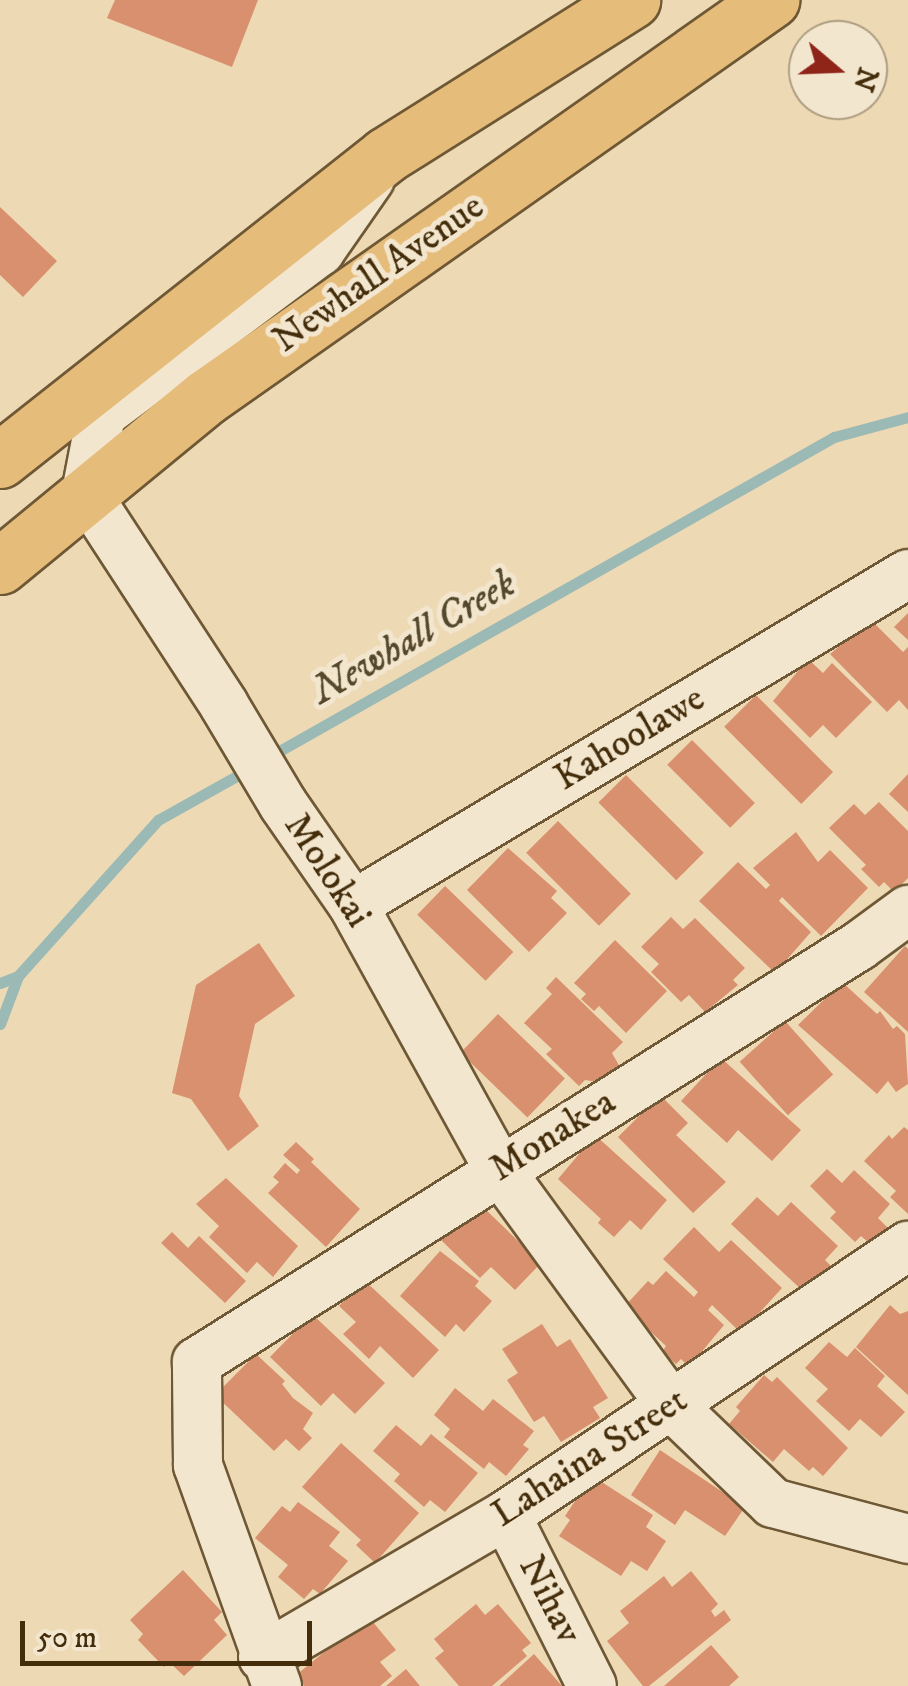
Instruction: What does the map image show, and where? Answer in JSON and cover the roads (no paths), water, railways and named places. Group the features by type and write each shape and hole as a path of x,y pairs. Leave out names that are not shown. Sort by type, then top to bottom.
{"main road":[{"path":"0,460 386,155 632,0"},
{"name":"Newhall Avenue","path":"0,566 86,493 332,305 772,0"}],"street":[{"path":"86,493 101,415 320,250 386,155"},
{"name":"Molokai","path":"86,493 224,705 283,804 353,904 499,1169 671,1404 773,1504 908,1539"},
{"name":"Kahoolawe","path":"353,904 908,574"},
{"name":"Monakea","path":"270,1672 198,1466 197,1362 859,946 908,910"},
{"name":"Lahaina Street","path":"270,1672 908,1246"},
{"name":"Nihav","path":"506,1515 592,1686"}],"waterway":[{"name":"Newhall Creek","path":"267,758 834,437 908,417"},
{"name":"Newhall Creek","path":"0,983 18,976 158,820 251,768"},
{"path":"0,1024 18,976"}]}
